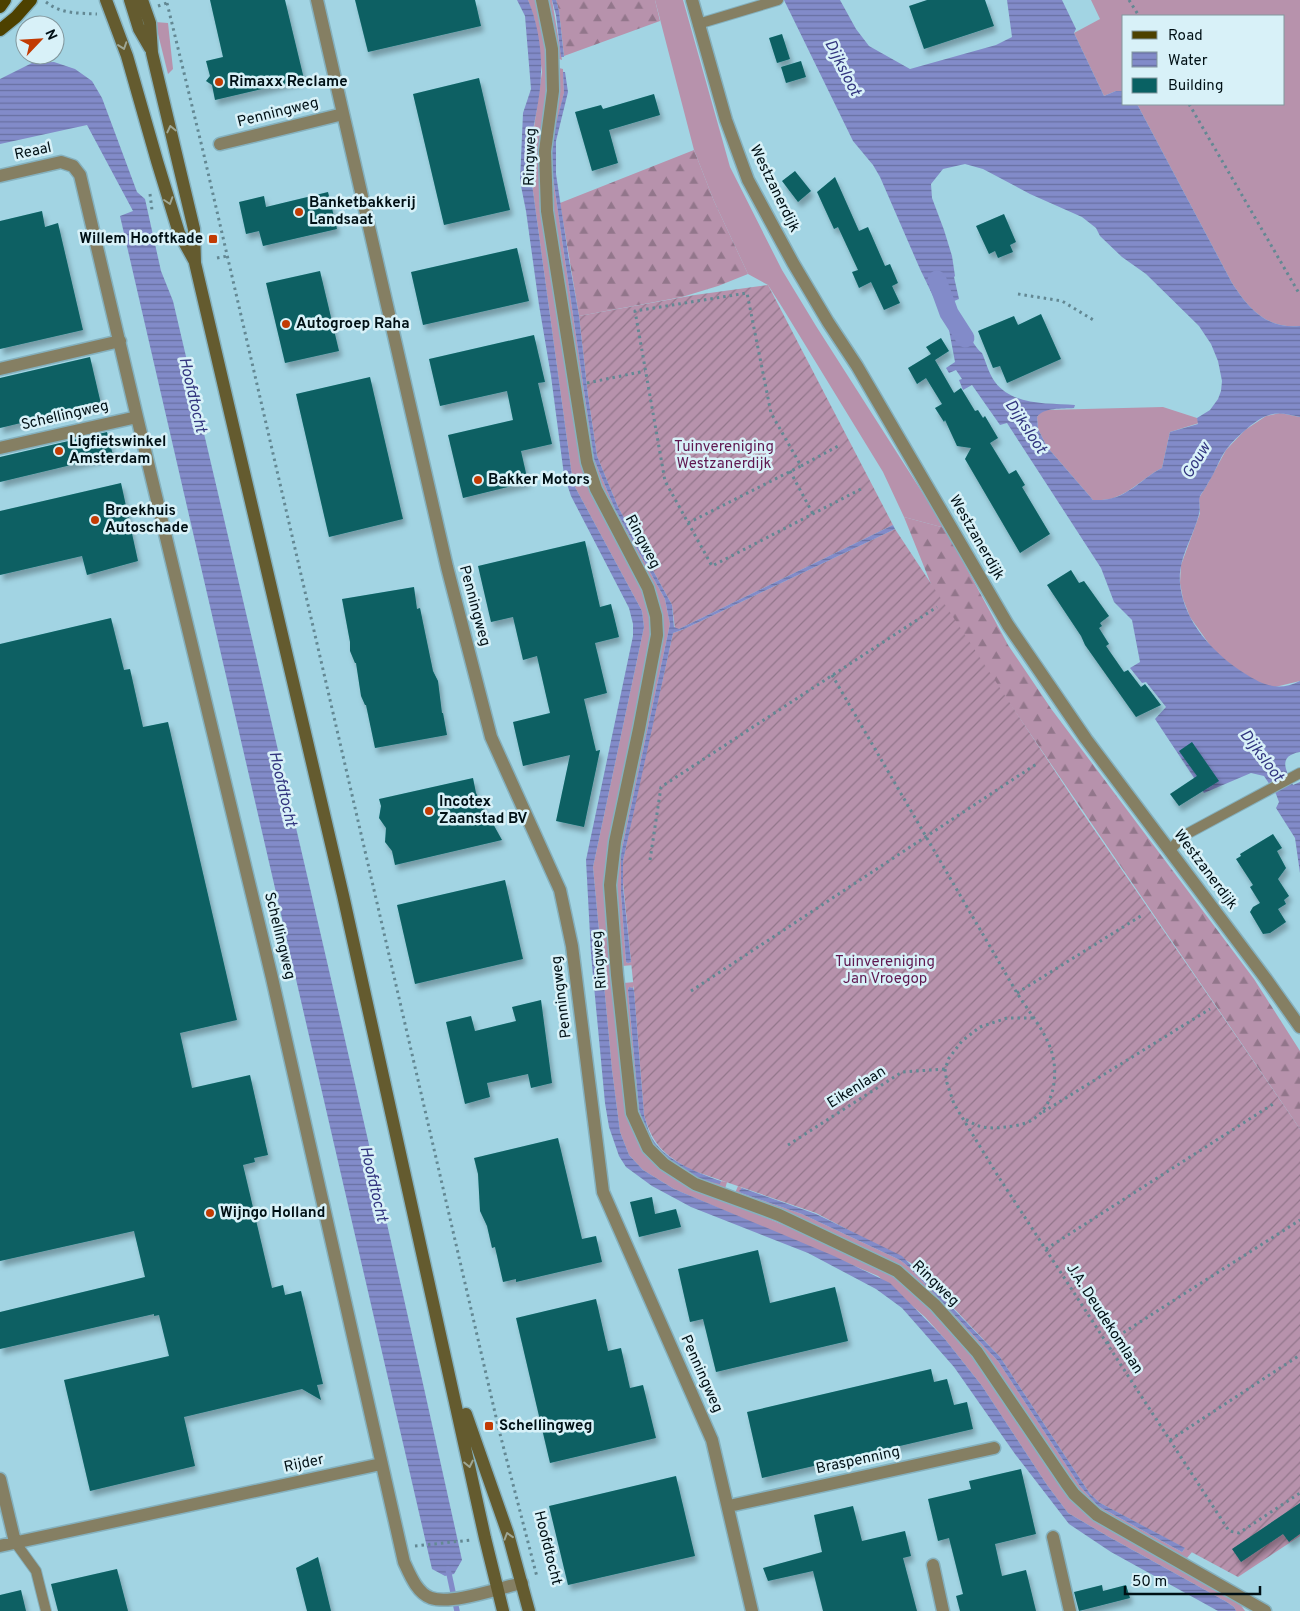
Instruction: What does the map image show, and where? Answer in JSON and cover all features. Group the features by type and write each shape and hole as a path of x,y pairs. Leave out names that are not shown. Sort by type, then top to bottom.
{"main road":[{"path":"0,8 6,0"},
{"path":"0,30 16,17 31,0"},
{"path":"106,0 127,56 156,161 179,233 196,262"},
{"path":"130,0 139,29 152,53"},
{"path":"142,0 150,23 152,53 194,229 196,262 343,894 503,1611"},
{"path":"448,1365 508,1534 529,1611"}],"street":[{"name":"Penningweg","path":"317,0 447,568 491,737 560,890 572,946 603,1192 712,1440 729,1506 752,1611"},
{"name":"Ringweg","path":"542,0 552,58 553,91 545,151 547,211 587,462 596,489 648,588 656,616 657,635 614,842 610,885 617,974 632,1113 648,1148 664,1164 695,1184 779,1215 897,1271 935,1306 977,1352 1074,1494 1097,1515 1264,1611"},
{"name":"Westzanerdijk","path":"692,0 726,120 748,180 793,264 857,366 1008,625 1086,739 1300,1027"},
{"name":"Penningweg","path":"220,144 343,114"},
{"name":"Reaal","path":"0,176 61,162 73,166"},
{"name":"Schellingweg","path":"73,166 80,176 272,978 380,1464"},
{"path":"0,369 120,341"},
{"name":"Schellingweg","path":"0,448 137,417"},
{"name":"Braspenning","path":"729,1506 994,1448"},
{"path":"380,1464 404,1562 415,1585 430,1598 450,1600 522,1583"},
{"name":"Rijder","path":"0,1546 380,1464"},
{"path":"0,1479 15,1542"},
{"path":"1053,1537 1070,1611"},
{"path":"933,1565 943,1611"}],"lane":[{"path":"698,24 776,1"},
{"path":"1170,850 1182,836 1300,774"},
{"path":"15,1542 36,1571 46,1611"}],"path":[{"path":"1129,0 1138,15"},
{"name":"Hoofdtocht","path":"168,3 500,1430 539,1583"},
{"path":"1190,105 1300,295"},
{"path":"217,258 228,256"},
{"path":"801,466 770,413 747,293 635,311 665,481 712,566 864,488"},
{"path":"1018,294 1062,301 1095,321"},
{"path":"588,383 645,371"},
{"path":"688,524 840,445"},
{"path":"790,471 813,514"},
{"path":"650,860 661,786 937,607"},
{"path":"832,675 1033,1018 1052,1052 1056,1071 1052,1096 1041,1112 1027,1123 995,1128 977,1126 962,1117 954,1104 947,1083 945,1068 949,1058 962,1041 980,1027 1007,1018 1033,1018"},
{"path":"691,992 1038,763"},
{"path":"1017,993 1144,914"},
{"path":"1034,1117 1210,1009"},
{"name":"Eikenlaan","path":"788,1145 902,1072 945,1068"},
{"path":"1046,1249 1273,1104"},
{"name":"J.A. Deudekomlaan","path":"962,1117 1229,1531 1239,1533 1300,1493"},
{"path":"1107,1344 1300,1220"},
{"path":"1170,1440 1300,1355"},
{"path":"421,1547 470,1540"}],"green space":[{"path":"528,0 538,0 543,17 548,73 539,151 580,455 652,612 653,642 612,833 624,1084 653,1162 673,1178 694,1188 859,1256 889,1273 913,1291 964,1345 990,1378 1068,1495 1240,1604 1245,1611 1236,1611 1234,1607 1225,1601 1068,1513 1047,1485 982,1386 944,1338 925,1317 878,1276 674,1189 643,1170 629,1155 620,1132 612,1070 593,867 644,627 642,611 575,487 572,476 532,184 530,155 542,72 535,21"},
{"path":"545,0 552,0 562,60 557,58"},
{"path":"556,0 655,0 660,21 564,56"},
{"path":"655,0 683,0 730,167 782,270 945,528 904,517 883,472 768,285 748,274 714,201 694,150"},
{"path":"1091,0 1300,0 1300,326 1288,326 1268,321 1252,309 1238,292 1138,105 1285,105 1285,15 1122,15 1122,91 1116,91 1104,96 1074,33 1100,19"},
{"path":"155,22 168,23 173,69 168,74"},
{"path":"559,68 563,69 564,93 551,154 553,177 594,459 615,509 665,599 670,624 621,854 621,892 626,962 631,962 634,965 622,966 615,872 662,644 661,612 600,488 589,453 550,195 548,152 557,70"},
{"path":"694,150 714,201 748,274 682,297 579,316 560,203"},
{"name":"Tuinvereniging Westzanerdijk","path":"768,285 893,525 679,629 675,629 672,605 618,507 597,456 579,316 695,295"},
{"path":"1163,407 1197,418 1199,423 1170,432 1162,468 1124,493 1110,499 1093,500 1047,447 1038,429 1037,417 1045,410"},
{"path":"1280,413 1300,417 1300,681 1275,687 1260,684 1214,651 1190,617 1183,599 1180,583 1181,565 1200,513 1199,498 1226,450 1245,430 1266,416"},
{"path":"904,517 945,528 1008,645 1052,710 1254,979 1300,1051 1300,1129 935,594"},
{"name":"Tuinvereniging Jan Vroegop","path":"895,529 1080,809 1300,1129 1300,1536 1238,1577 1100,1503 1090,1494 1000,1357 911,1263 816,1213 691,1170 661,1148 647,1126 644,1115 622,873 636,799 673,633"},
{"path":"635,982 633,988 629,987 628,990 639,1109 645,1126 659,1150 669,1159 691,1171 727,1182 725,1189 685,1173 668,1162 652,1145 637,1109 624,983"},
{"path":"738,1186 742,1188 741,1193 802,1214 900,1260 909,1267 998,1361 1080,1486 1098,1506 1182,1552 1185,1548 1192,1552 1187,1558 1180,1556 1098,1511 1076,1489 997,1370 973,1340 899,1267 859,1246 735,1193"}],"water":[{"path":"517,0 528,0 540,45 541,82 531,143 530,165 572,476 575,487 642,611 644,627 593,867 612,1070 620,1132 629,1155 643,1170 674,1189 834,1256 890,1283 944,1338 982,1386 1047,1485 1068,1513 1225,1601 1234,1607 1236,1611 1218,1611 1111,1552 1069,1524 1015,1454 954,1367 902,1308 876,1289 808,1253 691,1207 652,1186 626,1167 619,1156 609,1127 605,1103 591,954 586,860 633,636 633,624 629,608 571,496 564,475 551,376 520,181 523,113 531,89 525,16"},
{"path":"552,0 556,0 559,11 564,57 561,57 556,15"},
{"name":"Gouw","path":"784,0 840,0 856,29 869,46 910,69 996,45 1012,37 1007,0 1062,0 1076,29 1074,33 1104,96 1116,91 1122,91 1122,105 1138,105 1238,292 1252,309 1268,321 1288,326 1300,326 1300,417 1288,414 1266,416 1245,430 1226,450 1200,496 1200,512 1181,565 1180,583 1182,597 1194,623 1211,646 1233,665 1258,681 1271,686 1285,686 1300,681 1300,752 1288,757 1285,764 1293,785 1300,782 1300,873 1295,838 1276,808 1279,802 1276,794 1264,776 1251,773 1204,793 1155,719 1166,707 1146,682 1142,683 1130,668 1140,662 1132,620 1114,602 1101,568 1007,423 1000,425 972,385 963,390 959,380 962,379 956,370 949,373 946,368 955,362 947,319 958,314 960,322 964,323 972,340 982,353 993,379 1002,390 1032,402 1075,405 1074,408 1054,409 1040,414 1037,417 1038,429 1047,447 1093,500 1106,500 1124,494 1162,468 1170,432 1198,424 1197,418 1210,410 1218,399 1222,381 1218,361 1211,344 1199,326 1146,274 1122,257 1100,236 1096,228 1082,217 1030,194 983,169 965,164 943,169 931,184 932,198 952,256 959,299 940,307 920,269 880,177 873,165 853,141"},
{"path":"28,65 63,65 75,69 92,81 102,98 137,192 145,199 161,271 173,301 356,1088 427,1403 462,1560 454,1574 445,1576 432,1569 120,216 133,211 87,125 0,144 0,79"},
{"path":"563,72 565,72 568,92 556,141 556,174 579,316 597,456 618,507 672,605 674,627 679,629 893,525 895,529 673,633 623,861 623,887 631,962 628,963 626,962 621,892 621,854 670,624 665,599 615,509 594,459 551,154 564,93"},
{"path":"629,987 633,988 634,991 644,1115 652,1137 662,1150 677,1162 721,1181 720,1184 701,1179 673,1163 658,1150 648,1134 639,1109"},
{"path":"742,1188 816,1214 902,1256 1000,1357 1090,1494 1100,1503 1185,1548 1182,1552 1098,1506 1080,1486 998,1361 909,1267 900,1260 802,1214 741,1193 739,1191"}],"building":[{"path":"210,0 285,0 304,79 215,100 212,85 206,81 210,76 206,61 223,57"},
{"path":"355,0 475,0 481,26 368,52"},
{"path":"927,0 985,0 994,26 924,49 909,6"},
{"path":"782,34 790,59 777,63 769,38"},
{"path":"801,61 806,77 786,83 781,67"},
{"path":"479,78 510,210 444,225 413,94"},
{"path":"654,94 660,115 609,130 618,163 592,171 575,112 601,105 603,109"},
{"path":"795,171 811,191 798,202 782,181"},
{"path":"835,177 859,231 868,227 885,266 890,264 898,283 892,286 900,303 884,310 871,282 859,288 852,272 858,270 838,227 834,229 817,192"},
{"path":"328,192 337,229 263,246 259,231 246,234 239,202 264,196 266,207"},
{"path":"42,211 45,227 58,223 83,330 0,349 0,221"},
{"path":"1004,214 1016,242 1010,245 1013,252 998,258 995,251 989,254 976,226"},
{"path":"517,248 529,301 423,325 411,272"},
{"path":"320,271 339,351 285,363 266,283"},
{"path":"1041,314 1061,359 1007,383 1000,366 993,368 978,331 1014,316 1018,325"},
{"path":"534,335 545,382 538,383 552,444 521,451 528,482 463,498 448,435 513,420 507,391 440,406 429,359"},
{"path":"941,338 949,351 935,360 954,393 961,388 975,411 978,410 983,418 985,416 998,438 990,443 1009,474 1016,470 1025,485 1022,487 1050,534 1020,553 965,459 971,448 957,446 945,420 944,422 935,408 942,404 926,378 917,384 908,368 931,354 926,347"},
{"path":"90,357 101,404 0,428 0,378"},
{"path":"370,377 403,519 329,537 296,394"},
{"path":"107,432 113,455 0,482 0,457"},
{"path":"121,483 138,561 87,575 82,556 0,575 0,511"},
{"path":"585,541 600,607 611,604 619,637 595,643 607,693 584,699 596,751 600,750 584,827 556,821 570,755 523,766 513,722 550,713 537,656 523,660 513,617 491,622 478,566"},
{"path":"1071,570 1079,583 1084,581 1109,616 1100,623 1102,626 1099,628 1109,644 1106,646 1124,672 1128,670 1141,687 1145,684 1161,705 1136,717 1085,645 1047,585"},
{"path":"414,587 417,609 420,608 433,671 438,681 447,735 375,748 366,705 361,696 356,663 350,651 342,599"},
{"path":"111,618 124,670 130,669 143,727 168,722 237,1020 180,1033 192,1088 250,1075 268,1155 254,1158 255,1162 243,1165 272,1288 283,1285 285,1295 301,1291 323,1384 317,1385 321,1400 302,1389 184,1417 195,1466 90,1491 64,1380 169,1356 159,1315 154,1316 154,1314 0,1349 0,1312 145,1277 134,1231 0,1261 0,644"},
{"path":"1192,742 1219,781 1179,806 1170,794 1197,776 1179,751"},
{"path":"473,778 476,793 502,840 395,865 392,851 385,842 386,828 379,818 381,806 379,799"},
{"path":"1273,834 1282,848 1277,851 1286,868 1278,879 1289,896 1284,900 1286,904 1278,909 1286,922 1270,933 1263,934 1250,912 1253,907 1260,903 1250,887 1253,885 1236,859 1241,856 1240,854"},
{"path":"505,880 523,959 415,984 397,905"},
{"path":"541,1000 552,1083 531,1088 528,1074 487,1083 490,1097 465,1104 446,1022 471,1016 475,1031 516,1021 512,1007"},
{"path":"558,1138 582,1239 596,1236 602,1262 516,1282 516,1279 503,1282 495,1247 492,1248 487,1226 480,1211 478,1174 474,1158"},
{"path":"652,1197 655,1214 676,1209 681,1227 639,1237 630,1202"},
{"path":"758,1250 770,1303 835,1287 848,1341 716,1372 703,1319 690,1322 678,1269"},
{"path":"596,1299 608,1351 621,1348 630,1388 643,1385 656,1438 550,1463 516,1318"},
{"path":"931,1369 934,1382 947,1379 954,1405 967,1402 973,1429 762,1478 747,1412"},
{"path":"1021,1469 1036,1534 995,1544 1002,1576 1026,1570 1036,1611 960,1611 956,1596 963,1594 949,1538 938,1541 928,1499 971,1489 969,1481"},
{"path":"676,1476 695,1556 568,1585 549,1506"},
{"path":"1300,1503 1300,1534 1289,1542 1283,1534 1241,1562 1232,1549"},
{"path":"853,1506 862,1541 905,1531 911,1556 903,1558 917,1611 823,1611 813,1571 768,1581 763,1568 822,1552 814,1515"},
{"path":"318,1557 331,1611 307,1611 296,1568"},
{"path":"117,1569 128,1611 58,1611 51,1584"},
{"path":"1102,1585 1103,1591 1126,1585 1130,1598 1079,1611 1074,1592"},
{"path":"21,1590 26,1611 0,1611 0,1595"}],"waterway":[{"name":"Dijksloot","path":"937,280 949,313 965,338"},
{"path":"448,1569 457,1611"}],"place":[{"name":"Rimaxx Reclame","path":"219,82"},
{"name":"Banketbakkerij Landsaat","path":"299,212"},
{"name":"Willem Hooftkade","path":"213,239"},
{"name":"Autogroep Raha","path":"286,324"},
{"name":"Ligfietswinkel Amsterdam","path":"59,451"},
{"name":"Bakker Motors","path":"478,480"},
{"name":"Broekhuis Autoschade","path":"95,520"},
{"name":"Incotex Zaanstad BV","path":"429,811"},
{"name":"Wijngo Holland","path":"210,1213"},
{"name":"Schellingweg","path":"489,1426"}]}
